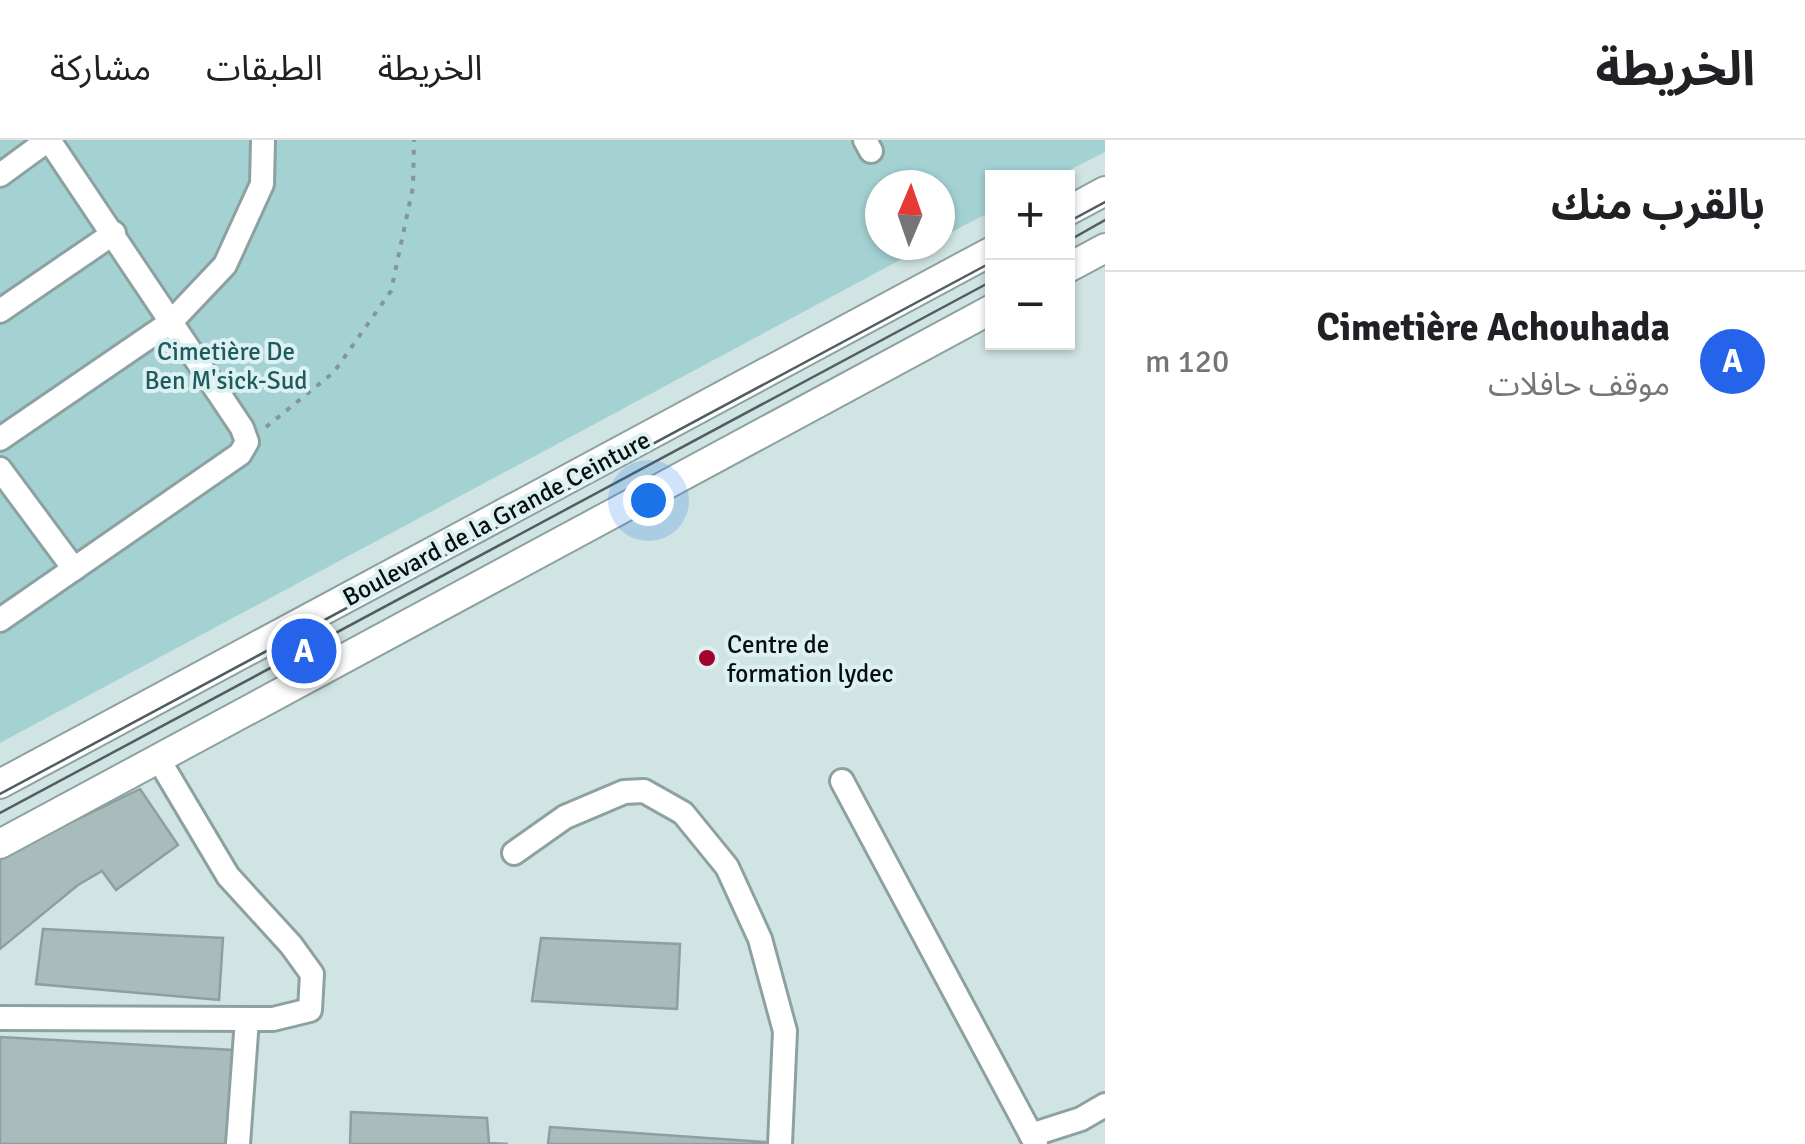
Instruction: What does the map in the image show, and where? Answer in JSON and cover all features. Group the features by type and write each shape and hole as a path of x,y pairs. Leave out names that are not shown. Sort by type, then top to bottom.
{"main road":[{"path":"1075,207 1105,191"},
{"path":"1075,264 1105,248"},
{"name":"Boulevard de la Grande Ceinture","path":"0,784 985,256"},
{"name":"Boulevard de la Grande Ceinture","path":"0,844 985,313"}],"street":[{"path":"0,175 48,140 242,428 247,442 240,454 0,620"},
{"path":"0,439 171,322 226,265 262,184 264,140"},
{"path":"0,311 114,234"},
{"path":"0,469 74,569"},
{"path":"0,1018 273,1020 310,1010 312,974 228,876 158,760"},
{"path":"842,781 1034,1140 1105,1105"},
{"path":"514,853 565,817 624,792 644,790 683,813 727,867 760,939 786,1030 780,1144"},
{"path":"238,1144 247,1019"}],"path":[{"path":"247,442 334,372 391,291 413,187 414,140"}],"green space":[{"name":"Cimetière De Ben M'sick-Sud","path":"0,140 1105,140 1105,152 1070,170 985,170 985,215 955,230 955,170 865,170 865,260 900,260 0,743"}],"building":[{"path":"140,789 178,845 116,890 102,871 78,885 0,949 0,857"},
{"path":"43,929 223,938 219,1000 36,984"},
{"path":"541,938 680,944 677,1009 532,1001"},
{"path":"0,1037 233,1050 227,1144 0,1144"},
{"path":"351,1112 487,1118 489,1143 508,1144 350,1144"},
{"path":"550,1127 778,1143 778,1144 548,1144"}],"tram line":[{"path":"1075,218 1105,202"},
{"path":"1075,237 1105,220"},
{"path":"0,794 985,266"},
{"path":"0,813 985,285"}],"place":[{"name":"Cimetière Achouhada","path":"304,651"},
{"name":"Centre de formation lydec","path":"707,658"}]}
